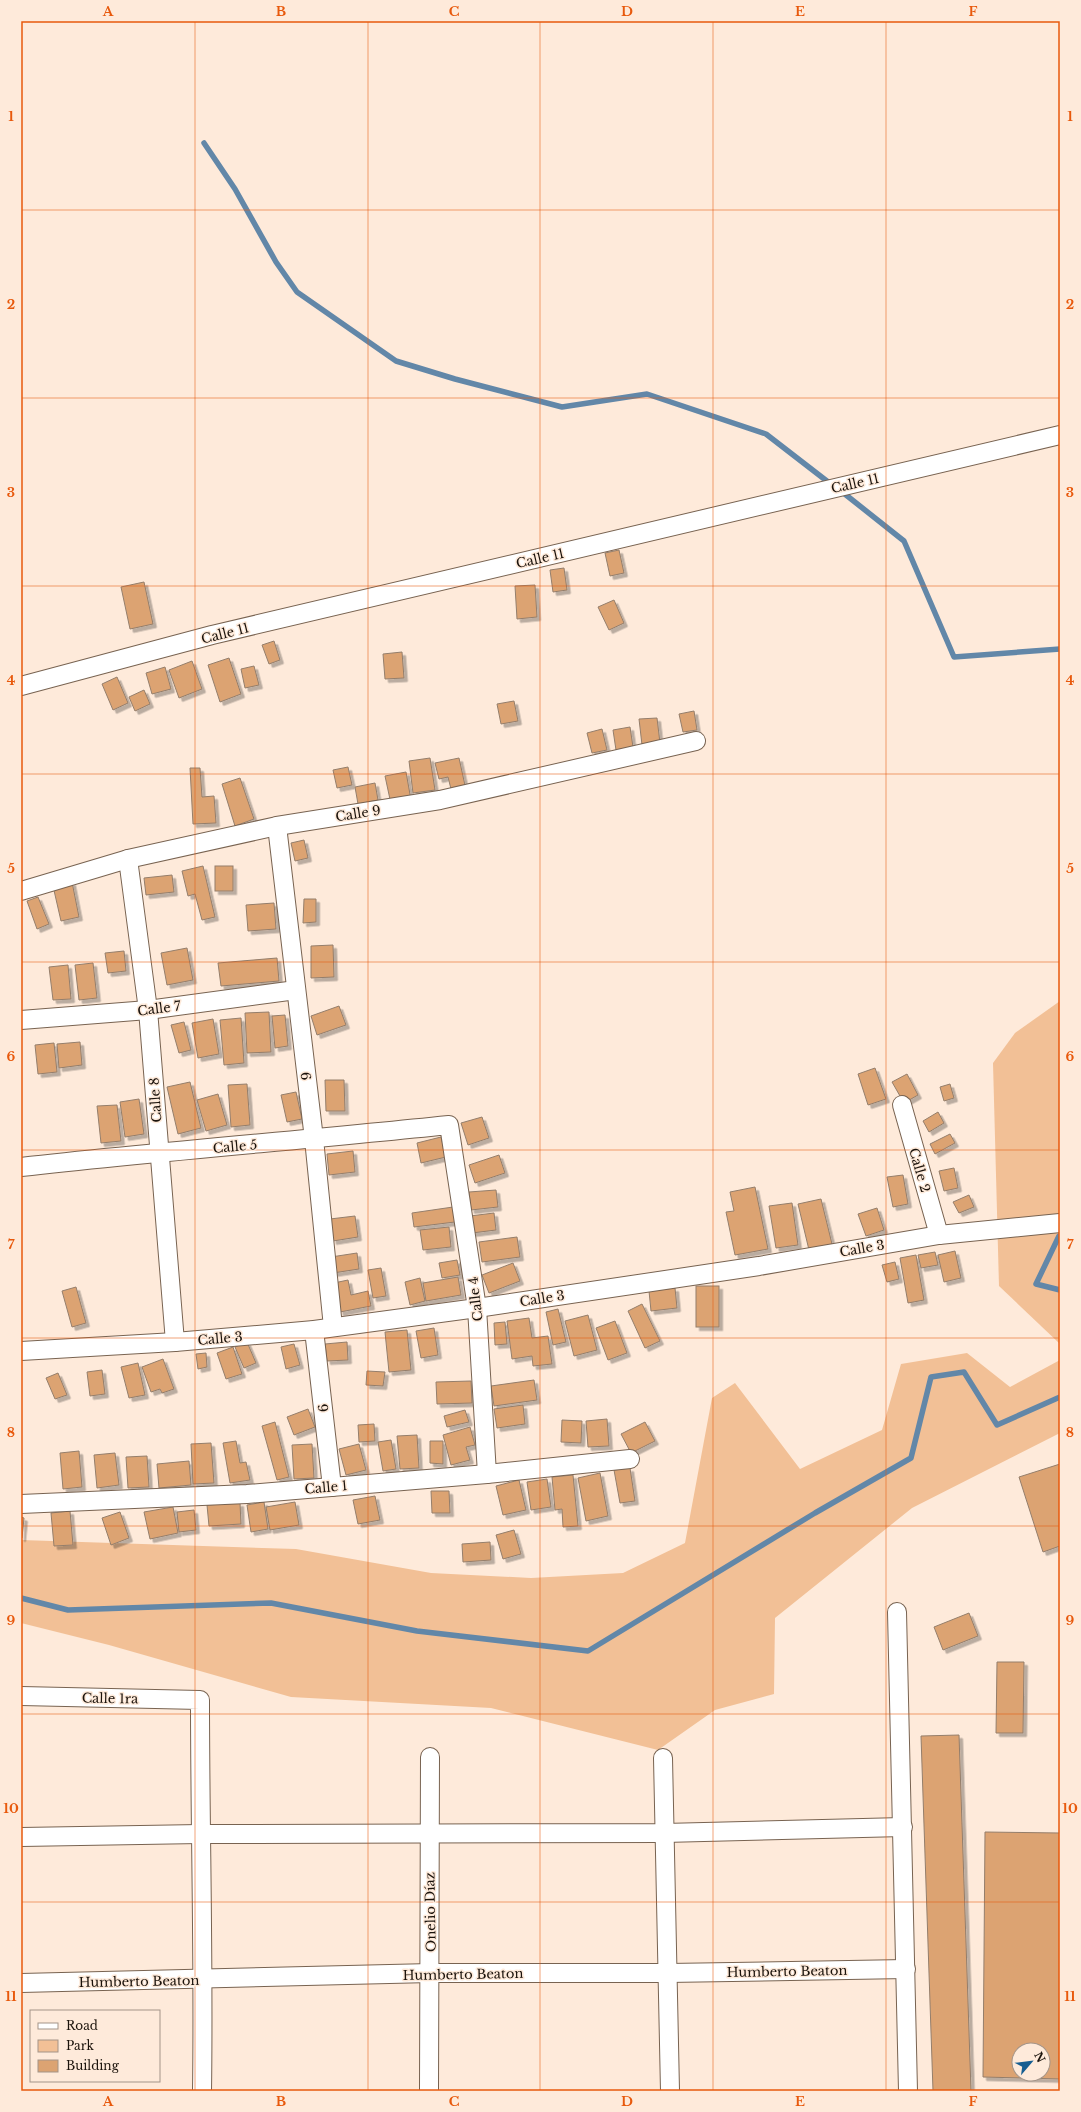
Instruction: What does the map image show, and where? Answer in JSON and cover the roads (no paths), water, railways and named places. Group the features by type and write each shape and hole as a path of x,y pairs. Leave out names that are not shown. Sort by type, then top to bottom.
{"street":[{"name":"Calle 11","path":"21,686 220,633 1060,434"},
{"name":"Calle 9","path":"21,891 128,859 277,826 440,800 696,741"},
{"name":"6","path":"277,826 314,1140 333,1327"},
{"name":"Calle 8","path":"128,859 148,1010 175,1342"},
{"name":"Calle 7","path":"21,1020 148,1010 296,990"},
{"name":"Calle 2","path":"902,1105 939,1235"},
{"name":"Calle 5","path":"21,1167 159,1152 314,1140 449,1125"},
{"name":"Calle 4","path":"449,1125 477,1308 487,1474"},
{"name":"Calle 3","path":"21,1351 175,1342 314,1330 477,1308 759,1266 939,1235 1060,1223"},
{"name":"6","path":"314,1330 332,1487"},
{"name":"Calle 1","path":"21,1504 247,1494 487,1474 630,1459"},
{"path":"898,1612 908,2091"},
{"name":"Calle 1ra","path":"21,1696 200,1700 200,1834"},
{"name":"Onelio Díaz","path":"429,2091 430,1757"},
{"path":"663,1758 670,2091"},
{"path":"21,1837 200,1834 664,1833 903,1827"},
{"path":"200,1834 203,1979 202,2091"},
{"name":"Humberto Beaton","path":"21,1983 430,1973 668,1973 906,1969"}],"waterway":[{"path":"204,143 235,189 276,262 297,292 396,361 455,379 562,407 647,394 766,434 832,485"},
{"path":"841,491 904,541 954,657 1060,649"},
{"path":"1059,1236 1036,1284 1060,1290"},
{"path":"21,1598 68,1610 271,1603 417,1631 588,1651 815,1513 911,1458 931,1377 964,1372 997,1425 1060,1397"}]}
